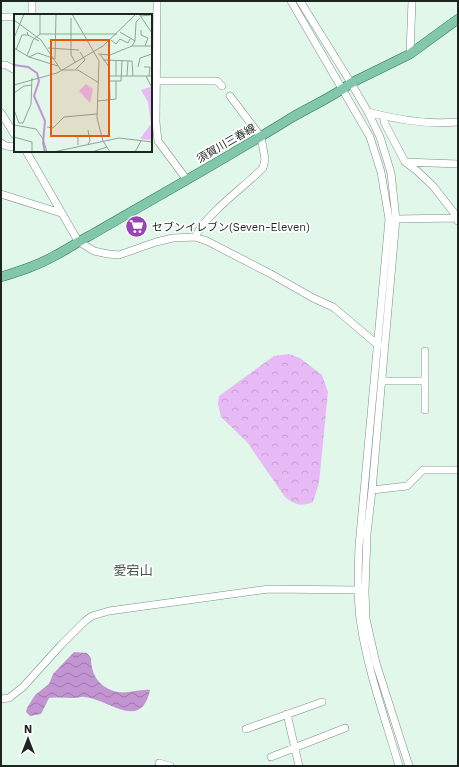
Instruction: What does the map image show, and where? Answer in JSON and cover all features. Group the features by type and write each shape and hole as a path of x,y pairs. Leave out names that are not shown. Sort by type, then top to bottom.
{"main road":[{"name":"須賀川三春線","path":"1,277 57,255 78,241 187,180 308,108 410,54 458,19"}],"street":[{"path":"32,1 32,14"},
{"path":"157,1 154,81 158,141 187,180"},
{"path":"291,1 347,86 368,112 380,137 391,173 396,219 359,546 358,590 360,619 369,665 399,766"},
{"path":"300,1 347,86 370,137 381,172 389,219 381,346 382,381 367,534 365,592 366,619 376,663 409,766"},
{"path":"410,54 412,1"},
{"path":"1,17 14,17"},
{"path":"1,65 6,65 14,69"},
{"path":"154,81 218,81 222,86"},
{"path":"194,237 210,217 262,168 265,159 261,137 230,96"},
{"path":"368,112 384,117 424,123 437,124 458,122"},
{"path":"1,113 14,133"},
{"path":"384,117 384,122 404,162 416,170 433,186 458,219"},
{"path":"1,143 6,146 14,147"},
{"path":"27,152 78,241 94,251 119,255 156,242 182,237 194,237 220,247 272,274 313,298 333,307 381,346"},
{"path":"404,162 458,164"},
{"path":"1,194 61,213"},
{"path":"396,219 458,219"},
{"path":"425,351 425,410"},
{"path":"382,381 425,381"},
{"path":"372,490 407,486 423,470 458,470"},
{"path":"1,699 9,698 18,691 80,626 92,616 99,613 269,589 358,590"},
{"path":"246,729 322,702"},
{"path":"287,714 299,766"},
{"path":"271,757 345,728"},
{"path":"159,763 170,766"}],"green space":[{"path":"289,354 300,358 322,375 328,392 319,483 313,502 301,505 292,502 285,497 247,442 221,417 218,404 219,396 274,356"}],"water":[{"path":"74,652 87,653 91,658 91,664 95,676 106,688 118,692 150,690 146,702 139,709 132,711 123,710 94,699 83,697 49,698 41,714 30,716 26,712 35,695 49,684 53,674"}],"place":[{"name":"セブンイレブン(Seven-Eleven)","path":"137,227"}],"district":[{"name":"愛宕山","path":"133,570"}]}
